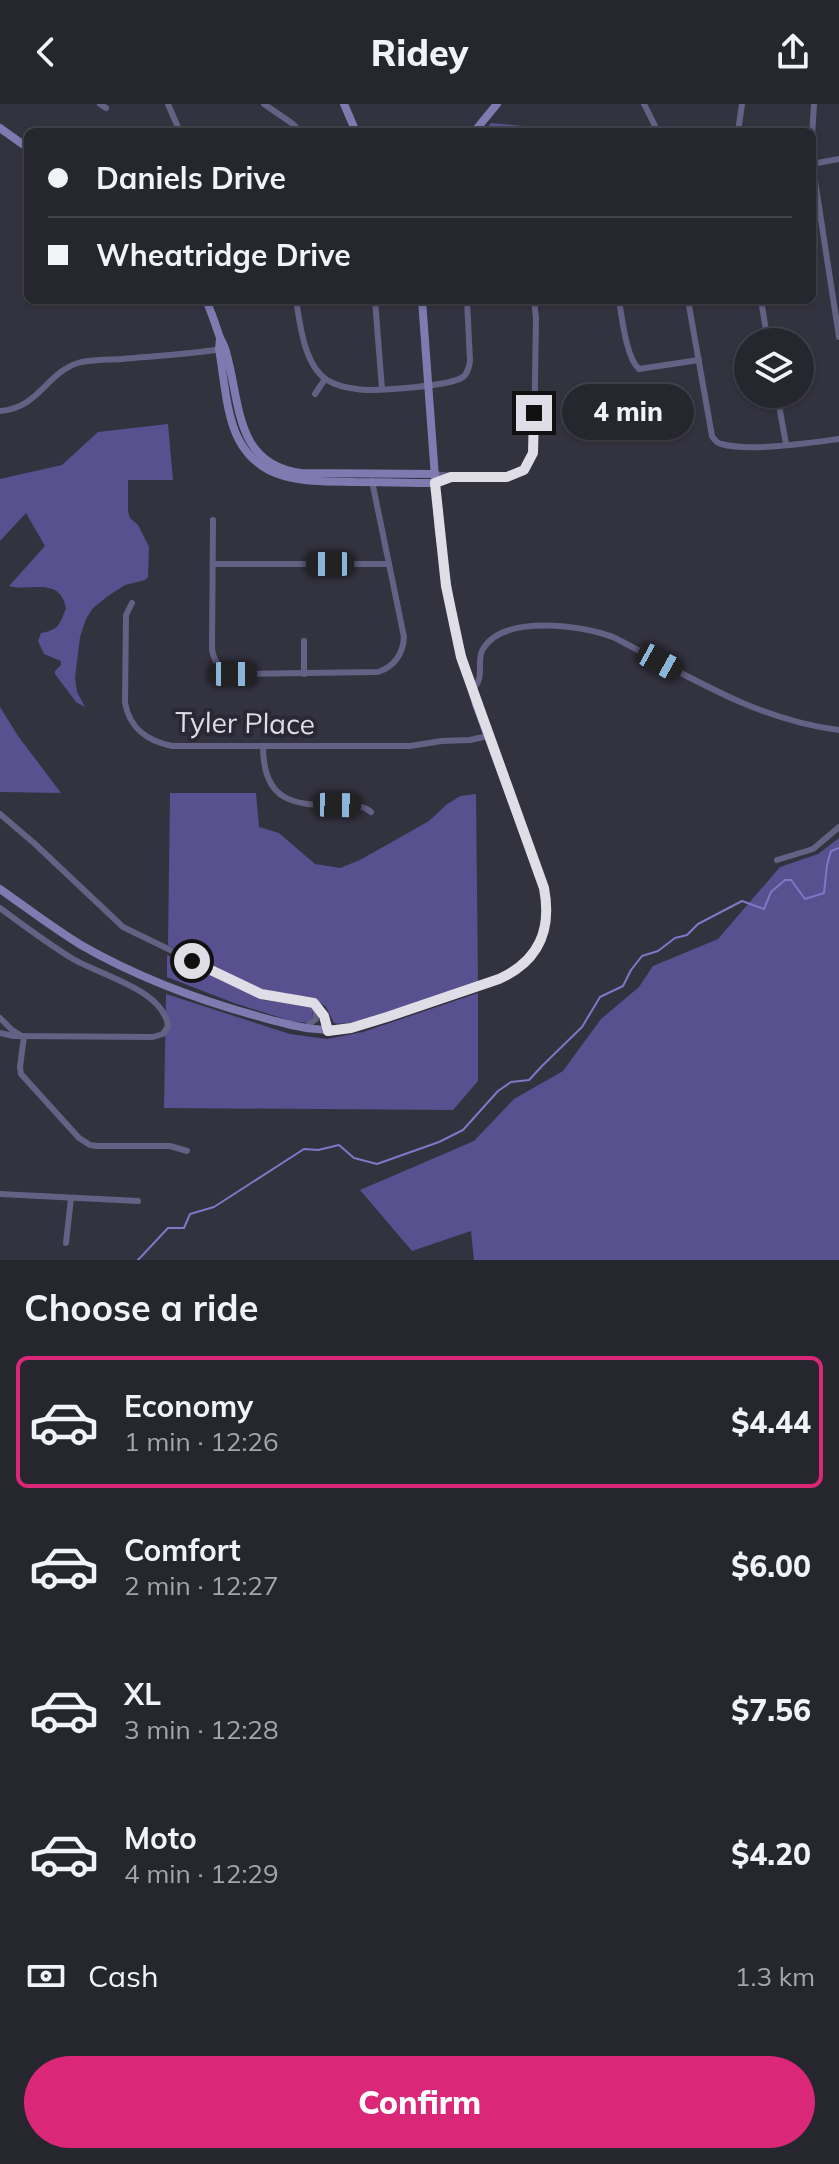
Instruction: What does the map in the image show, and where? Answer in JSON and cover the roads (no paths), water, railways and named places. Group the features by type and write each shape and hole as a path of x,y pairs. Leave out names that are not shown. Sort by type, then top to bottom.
{"main road":[{"path":"344,104 354,128"},
{"path":"477,128 497,104"},
{"path":"0,128 24,145"},
{"path":"207,304 220,339 243,430 260,455 293,472 372,478 435,478"},
{"path":"0,889 72,939 146,978 217,1006 303,1028 328,1031 351,1028 499,979 526,962 542,938 547,912 544,888 471,689 454,628 446,586 435,478 422,304"}],"street":[{"path":"168,104 178,128"},
{"path":"264,104 296,128"},
{"path":"279,114 285,104"},
{"path":"644,104 656,128"},
{"path":"739,128 742,104"},
{"path":"812,128 814,104"},
{"path":"816,162 839,159"},
{"path":"816,189 839,337"},
{"path":"297,304 311,360 325,379 357,389 428,385 463,377 470,361 467,304"},
{"path":"375,304 382,389"},
{"path":"435,478 507,477 524,470 532,459 534,304"},
{"path":"620,304 630,353 639,369 699,360"},
{"path":"689,304 716,442 756,446 839,439"},
{"path":"762,304 766,328"},
{"path":"0,411 25,405 58,375 77,363 222,349"},
{"path":"315,394 325,379"},
{"path":"780,408 786,444"},
{"path":"213,520 212,649 217,665 233,674 383,671 396,660 404,637 372,478"},
{"path":"213,564 389,564"},
{"name":"Tyler Place","path":"132,603 126,615 125,703 131,721 140,733 154,742 172,746 410,746 488,736"},
{"path":"471,689 476,687 479,680 483,649 493,638 521,628 561,626 610,636 708,688 752,707 784,718 839,730"},
{"path":"304,641 304,674"},
{"path":"263,746 266,775 285,797 301,804 362,806 371,812"},
{"path":"0,814 123,927 257,992 274,998 314,1003 324,1016 328,1031"},
{"path":"777,860 813,849 839,827"},
{"path":"0,908 71,958 145,994 164,1013 168,1023 167,1031 157,1037 0,1033"},
{"path":"301,1001 313,1006 316,1016 314,1022 303,1028"},
{"path":"0,1018 24,1036"},
{"path":"24,1036 21,1074 85,1142 97,1146 170,1146 187,1151"},
{"path":"0,1194 138,1201"},
{"path":"66,1243 71,1198"}],"waterway":[{"path":"138,1260 168,1228 184,1228 190,1214 214,1207 304,1149 318,1150 339,1145 354,1158 377,1164 463,1130 498,1091 511,1082 529,1080 582,1027 600,997 623,986 642,956 658,951 675,938 687,935 698,924 742,901 764,909 771,892 785,880 791,880 805,899 824,893 831,851 839,848"}]}
